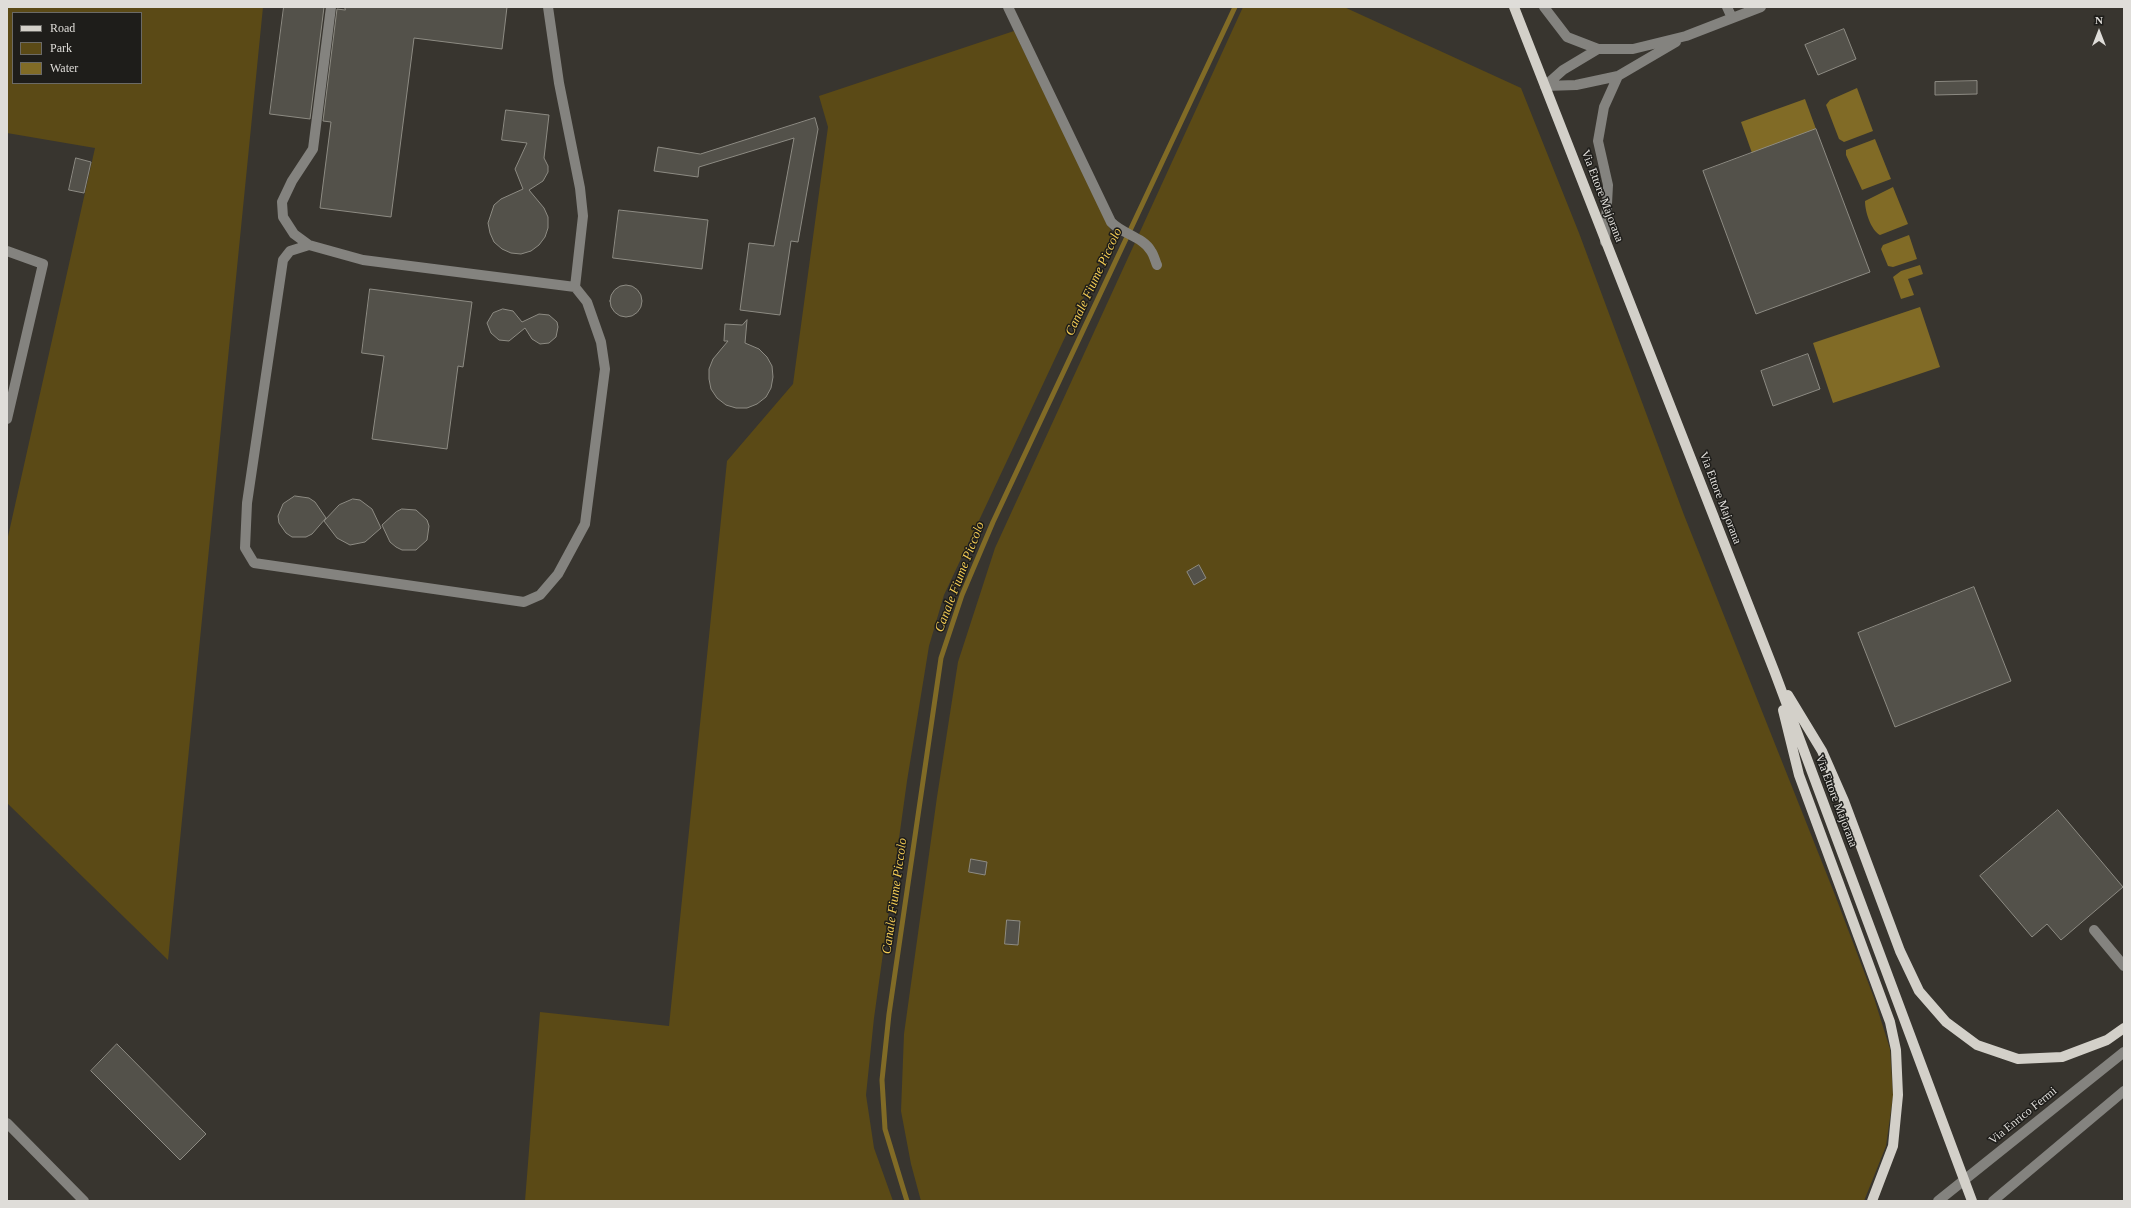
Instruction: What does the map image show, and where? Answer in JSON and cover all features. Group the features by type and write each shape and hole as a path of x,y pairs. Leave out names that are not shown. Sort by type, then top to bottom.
{"main road":[{"name":"Via Ettore Majorana","path":"1514,7 1775,673 1972,1201"},
{"path":"1775,673 1825,758 1844,800 1900,951 1919,991 1946,1022 1977,1045 2018,1059 2062,1057 2107,1040 2124,1028"},
{"path":"1775,673 1799,775 1890,1022 1896,1050 1898,1095 1893,1146 1872,1201"}],"street":[{"path":"309,245 290,251 283,260 247,503 245,548 254,564 524,602 540,595 558,574 585,524 605,369 601,342 587,302 575,287 363,260 309,245 294,234 283,217 282,202 292,181 313,149 331,7"},
{"path":"548,7 559,83 580,188 583,216 575,287"},
{"path":"1008,7 1112,222 1118,229 1141,241 1151,250 1157,265"},
{"path":"1544,7 1567,37 1598,49 1633,49 1686,36 1761,7"},
{"path":"1727,7 1732,18"},
{"path":"1544,86 1576,85 1618,76 1686,36"},
{"path":"1544,86 1563,70 1598,49"},
{"path":"1605,242 1608,185 1598,141 1604,107 1618,76"},
{"path":"7,251 43,264 7,419"},
{"path":"2094,930 2124,966"},
{"name":"Via Enrico Fermi","path":"1938,1201 2124,1052"},
{"path":"1993,1201 2124,1091"},
{"path":"7,1123 84,1201"}],"green space":[{"path":"7,7 263,7 168,960 7,803 7,541 95,148 7,133"},
{"path":"1243,7 1344,7 1521,88 1579,233 1684,515 1835,895 1874,998 1890,1049 1893,1096 1886,1146 1864,1201 921,1201 911,1164 901,1111 904,1034 937,797 958,662 995,548"},
{"path":"1014,31 1113,235 944,595 929,646 907,781 874,1018 866,1095 874,1148 893,1201 525,1201 540,1012 669,1026 727,461 793,384 828,127 819,96"}],"water":[{"path":"1857,88 1873,131 1844,142 1839,139 1826,105 1830,100"},
{"path":"1805,99 1816,129 1752,153 1741,122"},
{"path":"1875,139 1891,179 1862,190 1846,155 1846,150"},
{"path":"1893,187 1908,224 1880,235 1874,229 1869,220 1865,201"},
{"path":"1909,235 1917,259 1893,267 1888,266 1881,249 1883,245"},
{"path":"1920,265 1923,274 1908,279 1914,295 1901,299 1893,277 1901,271"},
{"path":"1920,307 1940,367 1833,403 1813,343"}],"building":[{"path":"284,7 324,7 310,119 270,114"},
{"path":"345,7 507,7 502,49 414,38 391,217 320,208 331,122 323,121 337,9 345,10"},
{"path":"1844,29 1856,59 1818,75 1805,45"},
{"path":"1977,81 1977,94 1935,95 1935,82"},
{"path":"506,110 549,115 544,158 548,166 548,172 543,181 529,190 544,208 548,217 548,228 545,237 539,245 531,251 521,254 511,253 502,249 494,242 488,223 494,205 501,199 523,189 515,169 527,143 502,140"},
{"path":"815,118 818,129 798,242 791,241 780,315 740,310 749,243 774,246 794,138 699,167 698,177 654,171 658,147 700,154"},
{"path":"1816,129 1870,272 1756,314 1703,171"},
{"path":"76,158 91,162 84,193 69,190"},
{"path":"619,210 708,220 702,269 613,258"},
{"path":"626,285 632,286 639,292 642,301 641,307 635,314 626,317 620,316 613,310 610,301 611,295 617,288"},
{"path":"370,289 472,302 463,367 458,366 447,449 372,439 384,356 362,353"},
{"path":"503,309 513,311 522,322 539,314 549,315 557,322 558,327 556,337 549,343 540,344 532,339 525,328 509,341 499,340 491,333 487,323 493,313"},
{"path":"747,320 745,343 759,349 767,357 772,366 773,377 771,388 766,397 757,404 747,408 736,408 726,405 717,398 711,389 709,369 713,359 728,341 724,341 725,324 742,325"},
{"path":"1808,354 1820,389 1773,406 1761,371"},
{"path":"295,496 309,498 315,502 326,518 312,534 306,537 292,537 286,533 279,523 278,516 283,504"},
{"path":"353,499 360,500 372,509 381,528 365,542 350,545 337,538 324,521 339,505"},
{"path":"402,509 416,510 427,520 429,526 427,540 416,550 402,550 396,547 390,542 382,525 396,512"},
{"path":"1199,565 1206,578 1194,585 1187,572"},
{"path":"1974,587 2011,681 1895,727 1858,633"},
{"path":"2058,810 2123,887 2061,940 2047,924 2032,937 1980,876"},
{"path":"971,859 987,862 985,875 969,872"},
{"path":"1007,920 1020,921 1018,945 1005,944"},
{"path":"117,1044 206,1134 180,1160 91,1071"}],"waterway":[{"name":"Canale Fiume Piccolo","path":"907,1201 885,1129 882,1080 889,1014 941,658 962,595 993,522 1235,7"}]}
